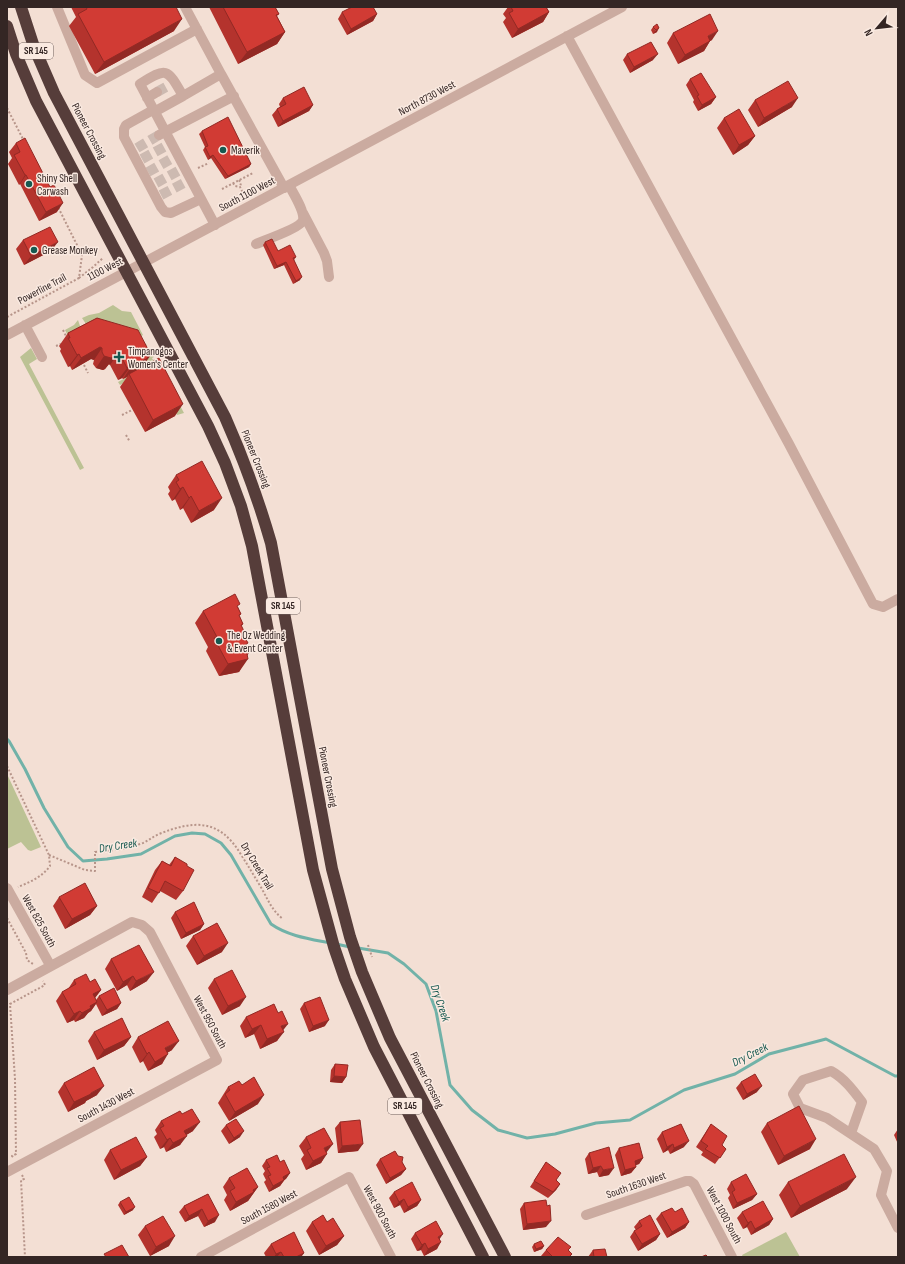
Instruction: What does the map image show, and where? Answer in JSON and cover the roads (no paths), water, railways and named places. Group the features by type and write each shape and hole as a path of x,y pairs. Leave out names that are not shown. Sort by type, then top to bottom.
{"highway":[{"name":"Pioneer Crossing","path":"21,7 34,47 54,93 225,418 242,456 259,501 271,543 332,869 351,940 373,999 390,1038 505,1257"},
{"name":"SR 145","path":"7,26 16,54 36,101 208,426 225,463 241,506 252,546 313,870 331,938 345,979 374,1047 483,1257"}],"street":[{"path":"57,7 85,75 96,83 197,29"},
{"path":"185,7 221,74 303,213 324,253 330,277"},
{"path":"622,7 571,34 873,604 883,607 898,599"},
{"name":"North 8730 West","path":"288,186 571,34"},
{"path":"183,96 172,84 170,74 164,72 157,73 140,84 154,111 162,134 174,157 187,181 201,199 214,225"},
{"path":"201,199 171,213 165,212 159,197 134,149 124,137 124,129 126,125 183,96 221,74"},
{"path":"147,98 157,92"},
{"path":"162,134 234,96"},
{"name":"South 1100 West","path":"214,225 288,186"},
{"path":"256,244 300,224 303,219 303,213"},
{"name":"1100 West","path":"7,335 214,225"},
{"path":"25,325 42,357"},
{"name":"West 825 South","path":"7,888 50,965"},
{"name":"West 950 South","path":"50,965 132,922 142,925 150,932 217,1060"},
{"path":"7,990 50,965"},
{"name":"South 1430 West","path":"7,1172 217,1060"},
{"path":"851,1133 862,1102 849,1085 831,1071 803,1080 793,1094 800,1108 827,1118 874,1149 887,1171 881,1195 898,1228"},
{"name":"South 1580 West","path":"201,1257 349,1177"},
{"name":"West 900 South","path":"349,1177 391,1257"},
{"name":"South 1630 West","path":"586,1215 686,1181 690,1181 694,1184"},
{"name":"West 1000 South","path":"694,1184 732,1257"}],"waterway":[{"name":"Dry Creek","path":"7,739 25,769 44,808 68,847 83,861 141,854 175,836 192,833 205,834 221,843 231,855 271,924 292,934 330,943"},
{"name":"Dry Creek","path":"336,944 350,947"},
{"name":"Dry Creek","path":"358,948 388,953 404,964 426,984 436,1011 450,1085 472,1110 498,1130 527,1138 555,1134 596,1123 630,1120 684,1090 735,1074 769,1054 826,1039 895,1076 898,1076"}],"tunnel":[{"path":"157,92 168,86"},
{"path":"137,148 159,135"},
{"path":"142,159 164,147"},
{"path":"148,172 171,159"},
{"path":"156,183 178,171"},
{"path":"161,195 184,183"}],"place":[{"name":"Maverik","path":"223,150"},
{"name":"Shiny Shell Carwash","path":"29,184"},
{"name":"Grease Monkey","path":"34,250"},
{"name":"Timpanogos Women's Center","path":"119,357"},
{"name":"The Oz Wedding & Event Center","path":"219,641"}]}
